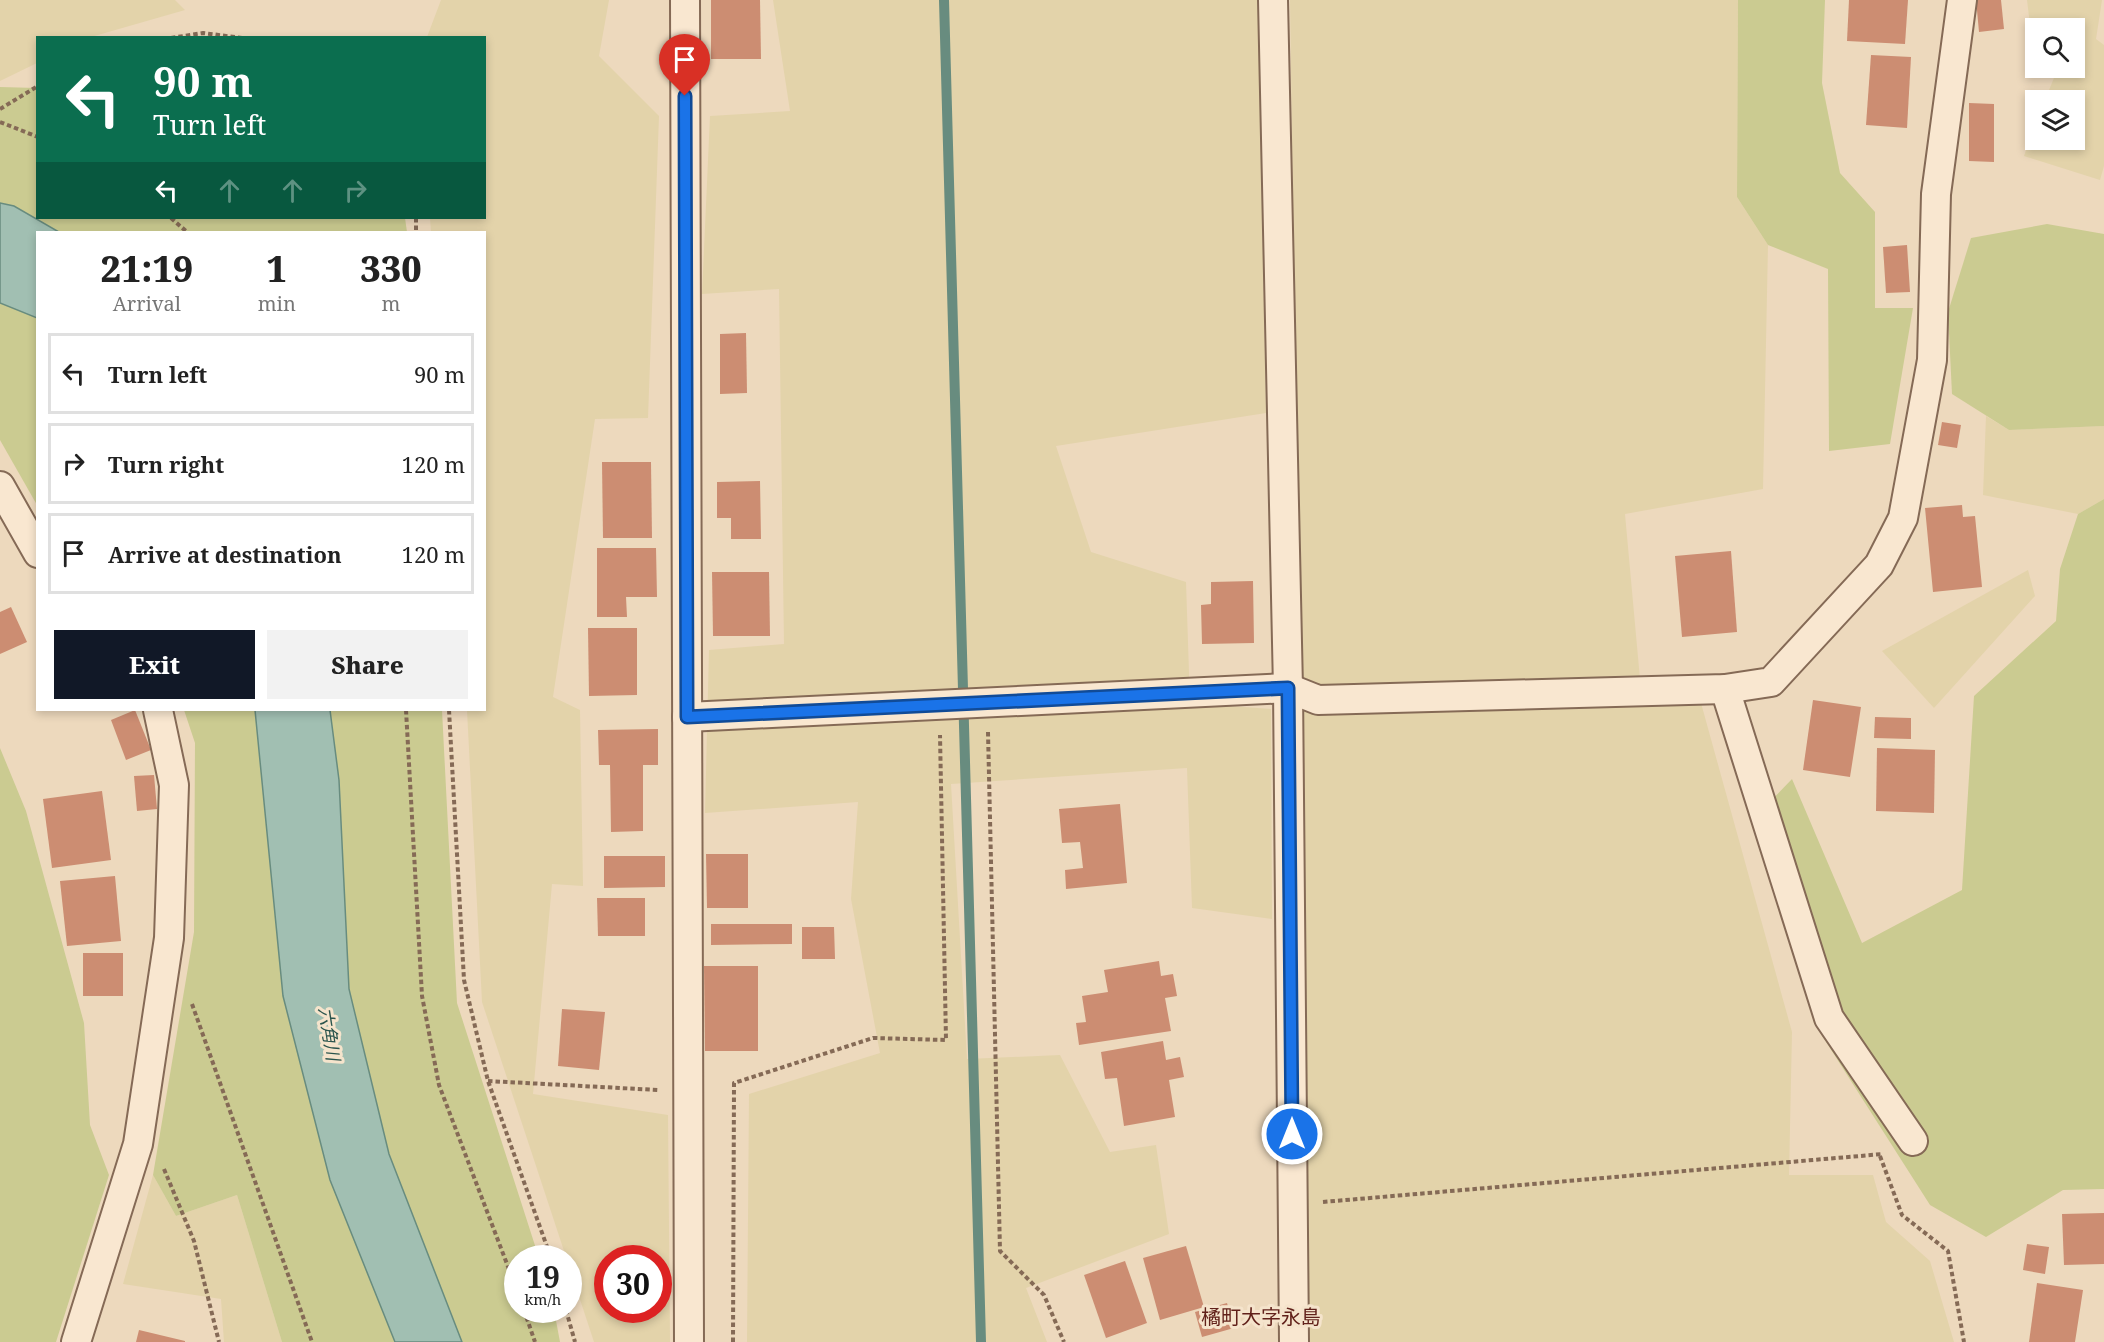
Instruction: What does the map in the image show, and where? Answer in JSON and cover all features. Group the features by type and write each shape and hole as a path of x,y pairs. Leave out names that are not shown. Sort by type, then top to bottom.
{"street":[{"path":"685,0 689,1342"},
{"path":"1273,0 1288,688 1294,1342"},
{"path":"687,717 1288,688 1318,700 1725,689 1771,682 1879,565 1903,518 1932,360 1936,194 1962,0"},
{"path":"0,486 36,549"},
{"path":"1725,689 1829,1018 1913,1141"},
{"path":"76,1342 138,1144 169,938 174,785 158,711"}],"path":[{"path":"183,36 202,33 226,36"},
{"path":"0,109 36,87"},
{"path":"0,122 36,136"},
{"path":"172,219 187,231"},
{"path":"987,703 1000,1251 1044,1295 1064,1342"},
{"path":"733,1342 734,1083 873,1038 946,1040 940,705"},
{"path":"406,711 422,996 439,1085 504,1256"},
{"path":"449,711 464,980 488,1081 546,1245"},
{"path":"189,994 312,1342"},
{"path":"488,1081 687,1091"},
{"path":"1292,1204 1880,1156 1913,1141"},
{"path":"138,1144 164,1167 194,1241 219,1342"},
{"path":"1880,1156 1902,1215 1947,1251 1964,1342"},
{"path":"528,1323 535,1342"},
{"path":"570,1323 575,1342"}],"shaded area":[{"path":"0,0 175,0 185,10 94,36 36,36 36,63 0,81"},
{"path":"441,0 609,0 599,56 659,116 648,418 595,419 553,697 580,710 583,886 552,884 533,1094 668,1115 669,1245 594,1245 594,1323 670,1323 670,1342 594,1342 582,1306 582,1245 562,1245 482,1002 467,711 486,711 486,231 431,231 430,219 486,219 486,36 427,36"},
{"path":"773,0 1258,0 1266,413 1056,446 1091,552 1186,582 1190,703 1271,709 1272,919 1192,908 1187,768 951,784 967,1059 1060,1055 1110,1152 1156,1145 1169,1234 1026,1288 1047,1342 747,1342 749,1094 880,1053 851,899 858,802 705,813 709,650 784,644 779,289 702,294 710,116 790,111"},
{"path":"1290,0 1738,0 1737,197 1768,245 1763,489 1625,514 1642,701 1701,703 1792,1032 1789,1175 1873,1175 1886,1222 1930,1261 1954,1342 1309,1342"},
{"path":"2027,0 2102,0 2096,39 2104,45 2104,166 2100,180 2024,156 2026,150 2085,150 2085,90 2049,90 2054,78 2085,78 2085,18 2029,18"},
{"path":"1986,416 2009,430 2104,426 2104,499 2078,514 1983,495"},
{"path":"2028,570 2035,596 1934,708 1882,651"},
{"path":"153,1175 176,1216 237,1195 282,1342 224,1342 221,1299 123,1284"}],"green space":[{"path":"1738,0 1825,0 1822,83 1840,173 1875,212 1875,308 1913,308 1890,444 1829,451 1828,269 1768,245 1737,197"},
{"path":"0,87 36,88 36,219 14,206 0,203"},
{"path":"36,219 405,219 407,231 57,231"},
{"path":"2047,224 2104,234 2104,426 2009,430 1952,394 1948,312 1971,238"},
{"path":"0,303 36,318 36,503 0,440"},
{"path":"2104,499 2104,1189 2063,1190 1986,1237 1930,1205 1814,1023 1761,811 1792,779 1862,943 1962,890 1974,696 2056,621 2060,569 2078,514"},
{"path":"184,711 255,711 283,996 330,1180 395,1342 282,1342 237,1195 176,1216 153,1175 194,932 195,743"},
{"path":"330,711 442,711 457,1003 535,1245 504,1245 504,1323 556,1323 560,1342 462,1342 389,1154 349,989 339,780"},
{"path":"0,748 26,811 84,1023 90,1125 109,1175 56,1342 0,1342"}],"water":[{"path":"0,203 14,206 57,231 36,231 36,318 0,303"},
{"name":"六角川","path":"255,711 330,711 339,780 349,989 389,1154 462,1342 395,1342 330,1180 283,996"}],"building":[{"path":"711,0 760,0 761,59 711,59"},
{"path":"1849,0 1908,0 1905,44 1847,41"},
{"path":"1976,0 2001,0 2004,29 1979,32"},
{"path":"1871,55 1911,57 1907,128 1866,125"},
{"path":"1969,103 1994,104 1994,162 1969,161"},
{"path":"1907,245 1910,292 1886,293 1883,247"},
{"path":"746,333 747,393 720,394 720,334"},
{"path":"1942,422 1961,425 1957,448 1938,445"},
{"path":"602,462 651,462 652,538 603,538"},
{"path":"760,481 761,539 731,539 731,518 717,518 717,482"},
{"path":"1962,505 1963,517 1975,516 1982,587 1933,592 1925,508"},
{"path":"597,548 656,548 657,597 626,597 627,617 597,617"},
{"path":"1731,551 1737,632 1682,637 1675,556"},
{"path":"712,572 769,572 770,636 713,636"},
{"path":"1253,581 1254,643 1202,644 1201,605 1211,604 1211,582"},
{"path":"11,607 27,642 0,654 0,612"},
{"path":"588,628 637,628 637,695 589,696"},
{"path":"1813,700 1861,707 1850,777 1803,770"},
{"path":"135,711 151,750 126,760 111,720"},
{"path":"1875,717 1911,718 1911,739 1874,738"},
{"path":"658,729 658,765 643,765 643,831 611,832 610,765 599,765 598,730"},
{"path":"1877,748 1935,750 1934,813 1876,811"},
{"path":"154,775 157,809 137,811 134,776"},
{"path":"102,791 111,860 52,868 43,799"},
{"path":"1120,804 1127,883 1066,889 1065,870 1083,868 1080,842 1062,843 1059,809"},
{"path":"706,854 748,854 748,908 707,908"},
{"path":"604,856 665,856 665,887 604,888"},
{"path":"115,876 121,941 67,946 60,881"},
{"path":"597,898 645,898 645,936 598,936"},
{"path":"711,924 792,924 792,944 711,945"},
{"path":"802,927 834,927 835,959 802,959"},
{"path":"83,953 123,953 123,996 83,996"},
{"path":"1159,961 1161,976 1173,974 1177,996 1165,998 1171,1031 1079,1045 1076,1023 1086,1022 1082,996 1108,992 1104,970"},
{"path":"704,966 758,966 758,1051 705,1051"},
{"path":"562,1009 605,1012 599,1070 558,1066"},
{"path":"1163,1041 1166,1060 1180,1057 1184,1077 1169,1080 1175,1117 1124,1126 1117,1078 1105,1079 1101,1052"},
{"path":"2104,1213 2104,1264 2064,1265 2062,1214"},
{"path":"2027,1244 2049,1247 2045,1274 2023,1270"},
{"path":"1186,1246 1204,1307 1160,1320 1143,1258"},
{"path":"1125,1261 1147,1323 1106,1338 1084,1275"},
{"path":"2037,1283 2083,1290 2075,1342 2029,1342"},
{"path":"1227,1303 1234,1328 1202,1337 1195,1312"},
{"path":"139,1330 185,1341 185,1342 136,1342"}],"waterway":[{"path":"944,0 981,1342"}],"district":[{"name":"橘町大字永島","path":"1261,1317"}],"route":[{"path":"685,96 687,717 1288,688 1292,1134"}]}
